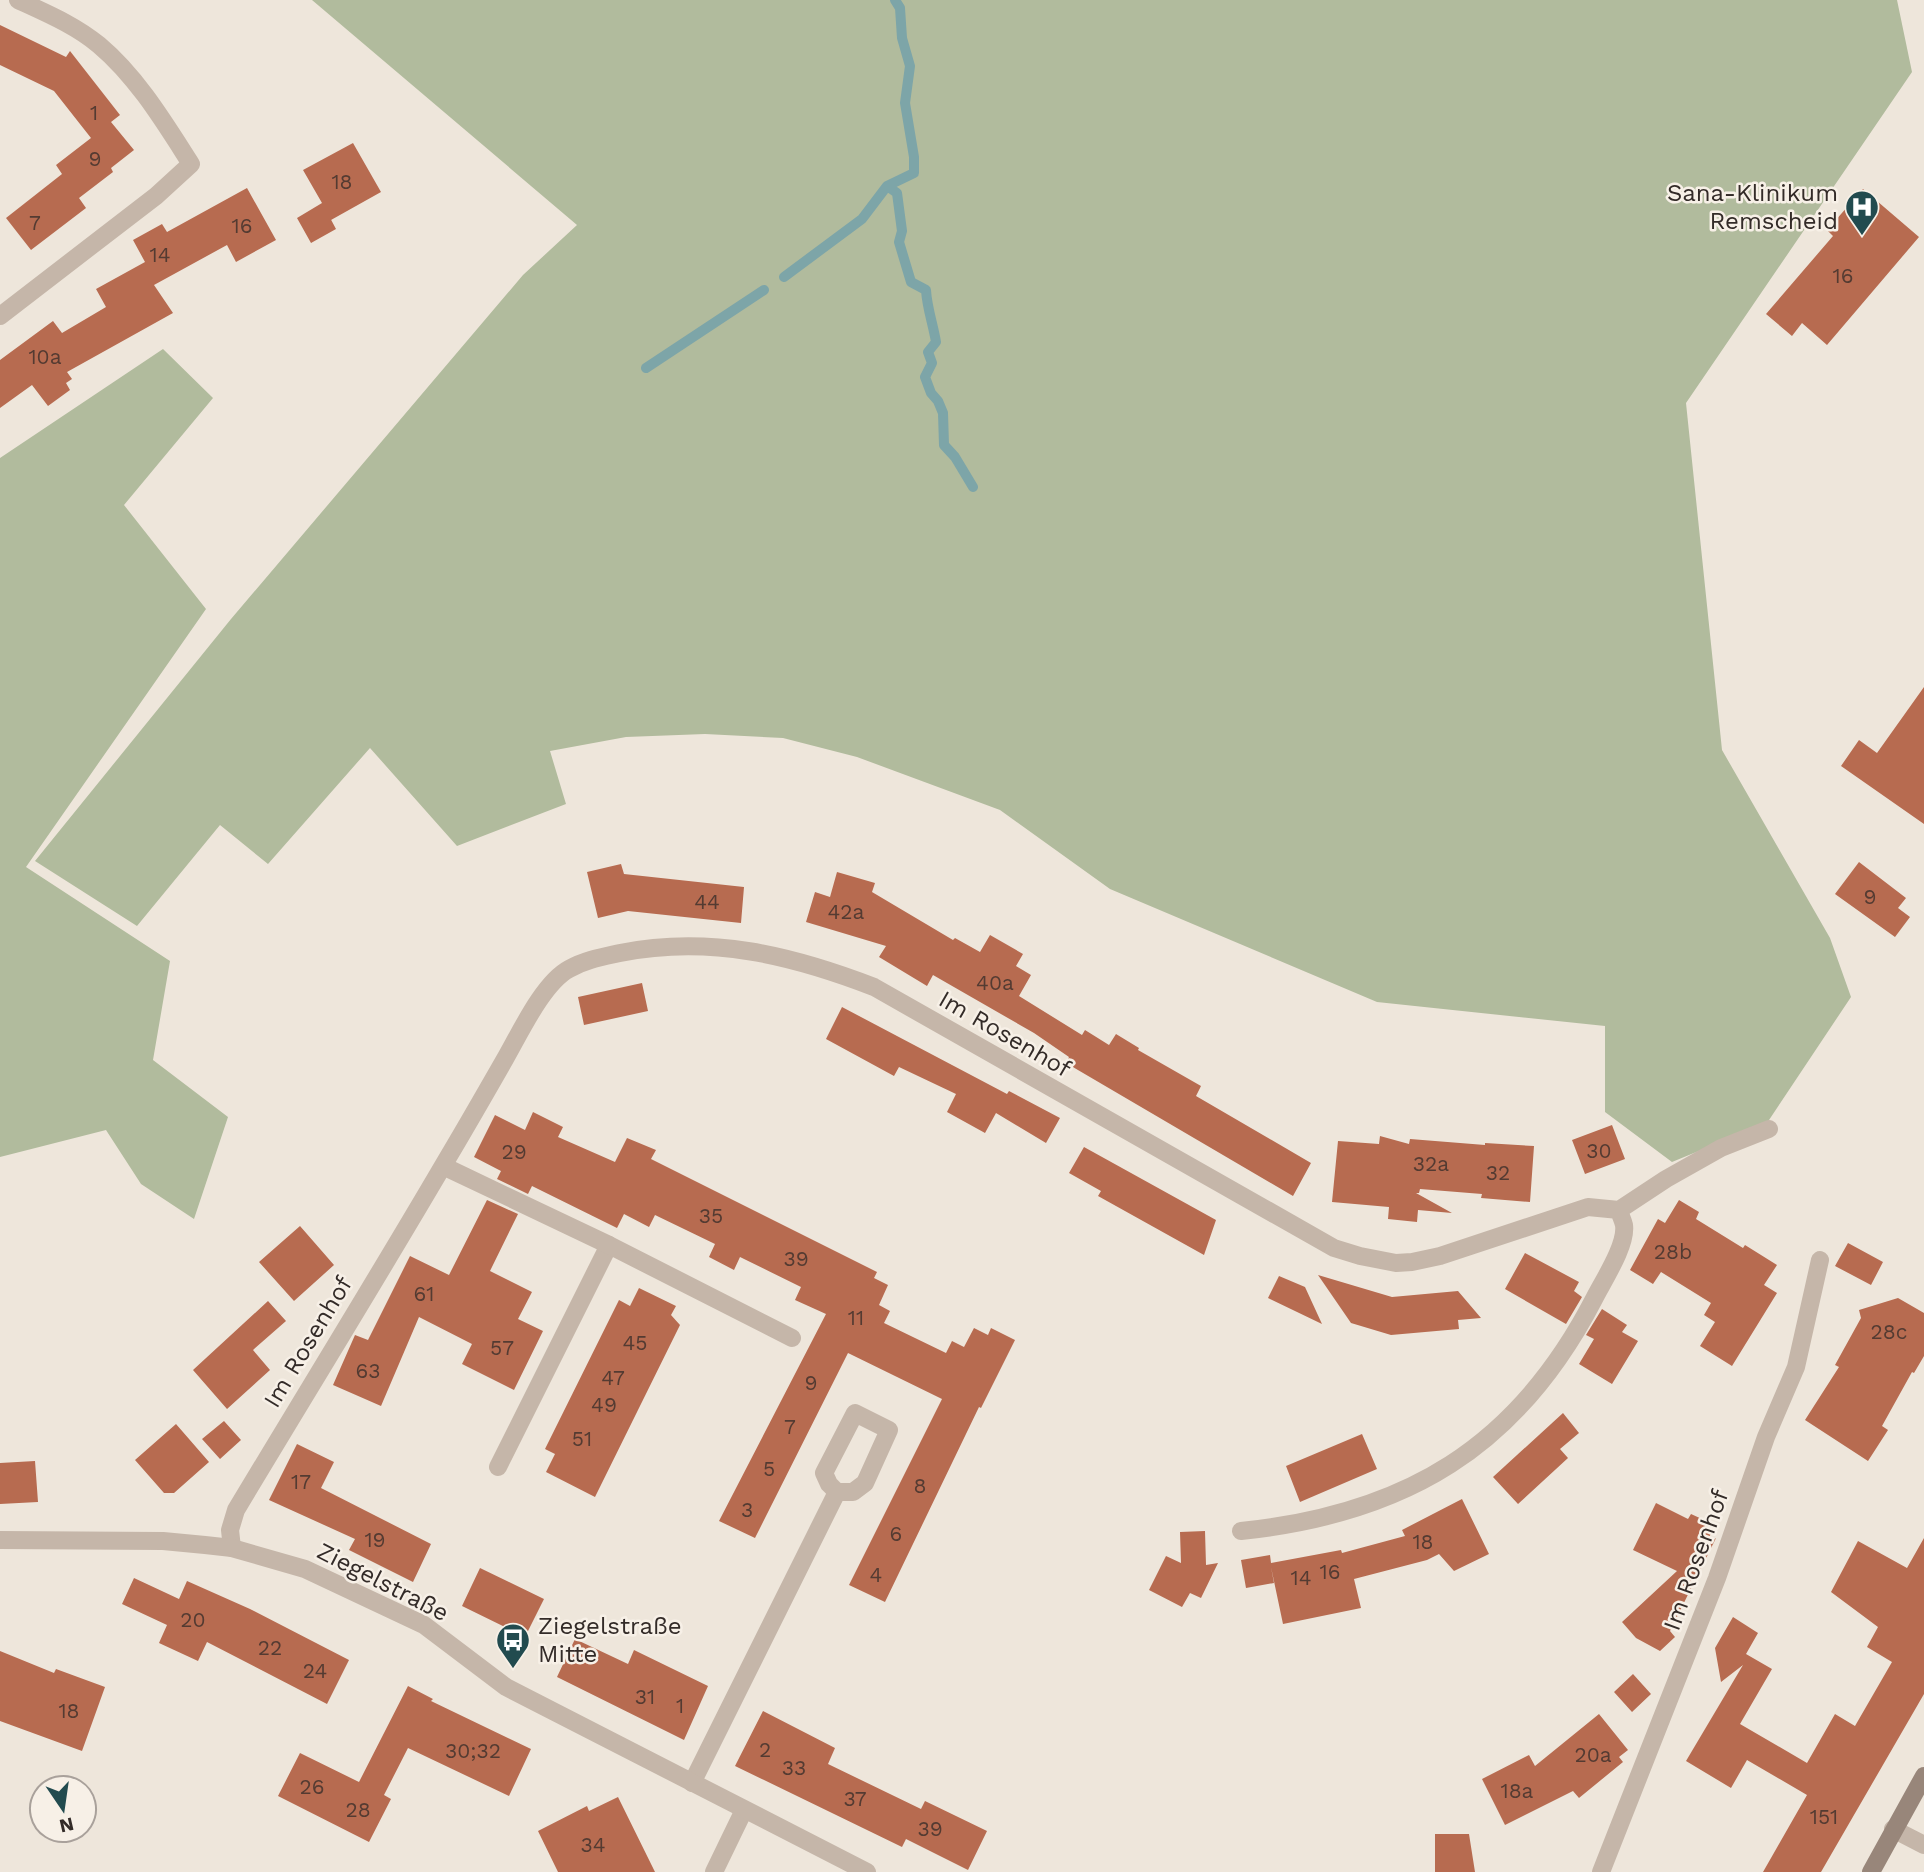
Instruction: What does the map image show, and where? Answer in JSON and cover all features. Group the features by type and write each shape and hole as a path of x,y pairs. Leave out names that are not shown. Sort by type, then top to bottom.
{"main road":[{"path":"1871,1872 1924,1776"}],"street":[{"path":"0,316 156,196 191,164 158,113 121,66 69,24 18,0"},
{"name":"Im Rosenhof","path":"232,1548 230,1530 236,1510 443,1166 527,1020 566,970 587,960 639,949 692,945 764,953 821,967 874,987 1334,1248 1360,1256 1396,1263 1412,1262 1440,1256 1588,1207 1619,1210"},
{"path":"1241,1531 1291,1525 1382,1500 1456,1461 1484,1441 1550,1373 1588,1310 1618,1252 1624,1228 1619,1210 1666,1178 1721,1148 1769,1129"},
{"path":"443,1166 610,1245 792,1338"},
{"path":"498,1467 610,1245"},
{"name":"Im Rosenhof","path":"1601,1872 1703,1615 1766,1437 1796,1367 1820,1260"},
{"path":"692,1783 837,1492"},
{"name":"Ziegelstraße","path":"0,1540 163,1541 232,1548 305,1569 424,1625 506,1687 867,1872"},
{"path":"713,1872 744,1810"},
{"path":"1893,1829 1924,1845"}],"green space":[{"path":"312,0 1897,0 1912,72 1686,403 1722,750 1830,938 1851,997 1767,1123 1672,1162 1605,1112 1605,1026 1377,1002 1110,889 1000,810 857,757 783,738 705,734 626,737 550,751 566,804 457,846 370,748 268,864 220,825 137,926 35,861 231,619 523,275 577,225"},
{"path":"163,349 213,398 124,505 206,609 26,867 170,961 153,1060 228,1117 194,1219 141,1184 106,1130 0,1157 0,458"}],"building":[{"path":"0,25 66,57 70,51 120,115 111,122 134,150 111,168 113,172 79,198 86,208 31,250 6,218 62,174 56,165 91,138 54,91 0,65"},
{"path":"353,143 381,192 331,220 336,229 311,243 297,218 322,203 303,170"},
{"path":"247,188 276,240 236,262 227,245 154,285 173,313 67,372 72,379 66,383 70,390 48,406 32,385 0,408 0,360 53,321 62,333 106,307 96,289 145,262 133,240 162,224 167,232"},
{"path":"1863,189 1919,237 1827,345 1802,323 1792,336 1766,314 1833,236 1827,230"},
{"path":"1924,687 1924,824 1841,766 1859,740 1877,753"},
{"path":"1859,862 1906,898 1898,908 1910,917 1895,937 1835,894"},
{"path":"621,864 624,874 744,887 741,923 628,911 598,918 587,872"},
{"path":"837,872 875,883 872,892 953,940 955,938 980,952 990,935 1023,954 1016,966 1031,975 1019,996 1082,1035 1085,1030 1109,1045 1116,1034 1139,1048 1138,1050 1201,1086 1196,1096 1311,1163 1293,1196 1066,1063 1069,1057 1034,1033 933,975 927,986 879,957 886,946 806,922 815,892 830,897"},
{"path":"642,983 648,1011 584,1025 578,997"},
{"path":"842,1007 1007,1094 1009,1091 1060,1118 1046,1143 996,1113 985,1133 947,1112 956,1094 899,1067 894,1076 826,1039"},
{"path":"533,1112 563,1127 558,1137 615,1162 627,1138 656,1150 651,1159 877,1272 874,1278 888,1285 879,1305 890,1311 884,1323 946,1353 952,1341 964,1347 974,1328 988,1335 991,1328 1015,1340 981,1408 979,1407 885,1602 849,1585 942,1399 848,1353 755,1538 719,1521 826,1314 795,1300 801,1287 740,1257 734,1270 709,1257 715,1244 655,1215 649,1227 624,1214 617,1228 532,1186 528,1194 497,1179 501,1171 474,1157 495,1115 525,1130"},
{"path":"1612,1125 1625,1159 1585,1174 1572,1140"},
{"path":"1380,1136 1409,1144 1410,1139 1534,1146 1530,1202 1481,1198 1482,1194 1420,1189 1419,1193 1416,1193 1452,1213 1418,1210 1417,1222 1388,1219 1389,1207 1332,1202 1338,1141 1379,1144"},
{"path":"1084,1147 1216,1220 1204,1255 1098,1196 1101,1191 1069,1173"},
{"path":"487,1200 518,1214 490,1271 532,1292 518,1319 543,1331 514,1390 462,1364 472,1344 419,1317 381,1406 333,1385 355,1335 368,1340 410,1256 449,1275"},
{"path":"1679,1200 1699,1212 1696,1219 1777,1265 1764,1285 1777,1293 1732,1366 1700,1346 1715,1322 1704,1315 1711,1303 1661,1272 1653,1284 1630,1270 1658,1219 1665,1223"},
{"path":"300,1226 334,1265 294,1301 259,1262"},
{"path":"1848,1243 1883,1262 1871,1285 1835,1266"},
{"path":"1525,1253 1579,1282 1574,1291 1582,1297 1566,1324 1505,1289"},
{"path":"1318,1275 1392,1297 1458,1291 1481,1318 1458,1320 1459,1329 1391,1335 1351,1323"},
{"path":"1279,1276 1305,1287 1322,1324 1268,1298"},
{"path":"639,1288 676,1306 671,1315 680,1325 595,1497 546,1472 555,1454 545,1449 619,1300 630,1306"},
{"path":"1898,1298 1924,1313 1924,1356 1882,1426 1888,1430 1868,1461 1805,1420 1839,1367 1835,1365 1861,1318 1859,1310"},
{"path":"268,1301 286,1321 253,1350 270,1370 227,1409 193,1370"},
{"path":"1602,1309 1627,1325 1622,1332 1638,1341 1612,1384 1579,1364 1594,1339 1586,1335"},
{"path":"1563,1413 1579,1433 1560,1449 1568,1458 1518,1504 1493,1477"},
{"path":"224,1421 241,1440 220,1459 202,1439"},
{"path":"176,1424 209,1462 174,1493 164,1493 135,1460"},
{"path":"1362,1434 1377,1469 1300,1502 1286,1466"},
{"path":"297,1444 334,1462 321,1488 431,1544 413,1582 349,1550 355,1539 269,1500"},
{"path":"35,1461 38,1502 0,1504 0,1463"},
{"path":"1462,1499 1489,1554 1454,1571 1439,1554 1427,1560 1354,1579 1361,1608 1283,1624 1271,1567 1274,1583 1246,1588 1241,1560 1270,1555 1271,1563 1341,1550 1342,1553 1405,1536 1402,1530"},
{"path":"1656,1503 1688,1519 1691,1514 1715,1525 1705,1546 1716,1538 1670,1631 1675,1637 1660,1651 1636,1638 1622,1622 1677,1571 1633,1550"},
{"path":"1205,1531 1206,1565 1218,1563 1201,1598 1190,1593 1182,1607 1149,1590 1166,1556 1181,1563 1180,1532"},
{"path":"1924,1538 1924,1694 1821,1872 1763,1872 1807,1795 1747,1760 1731,1788 1686,1761 1743,1665 1721,1682 1715,1648 1733,1617 1758,1633 1746,1654 1772,1669 1740,1724 1807,1763 1835,1714 1855,1726 1892,1662 1867,1647 1878,1627 1831,1592 1858,1541 1907,1568"},
{"path":"480,1568 544,1599 525,1637 462,1606"},
{"path":"134,1578 179,1599 187,1581 250,1609 349,1660 327,1704 207,1642 198,1661 159,1643 167,1625 122,1604"},
{"path":"575,1639 628,1664 634,1650 708,1686 684,1740 557,1677"},
{"path":"0,1651 54,1673 56,1669 105,1687 82,1751 0,1721"},
{"path":"1633,1674 1651,1694 1632,1712 1614,1692"},
{"path":"408,1686 433,1699 431,1701 531,1749 509,1796 408,1748 384,1795 391,1799 369,1842 278,1796 300,1753 359,1782"},
{"path":"763,1711 835,1748 828,1764 921,1809 925,1801 987,1831 968,1870 906,1839 902,1847 735,1766"},
{"path":"1599,1714 1628,1750 1619,1757 1623,1762 1579,1798 1573,1791 1505,1825 1482,1779 1529,1755 1535,1766"},
{"path":"618,1797 655,1872 558,1872 538,1831 587,1806 589,1811"},
{"path":"1435,1834 1469,1834 1475,1872 1435,1872"}],"waterway":[{"path":"784,277 862,219 887,186 914,173 905,103 910,66 902,38 900,8 895,0"},
{"path":"887,186 897,193 902,231 899,242 911,282 926,290 936,342 928,352 932,363 925,377 943,413 944,445 955,457 973,487"},
{"path":"646,368 764,290"}],"place":[{"name":"Sana-Klinikum Remscheid","path":"1862,237"},
{"name":"Ziegelstraße Mitte","path":"513,1670"}]}
